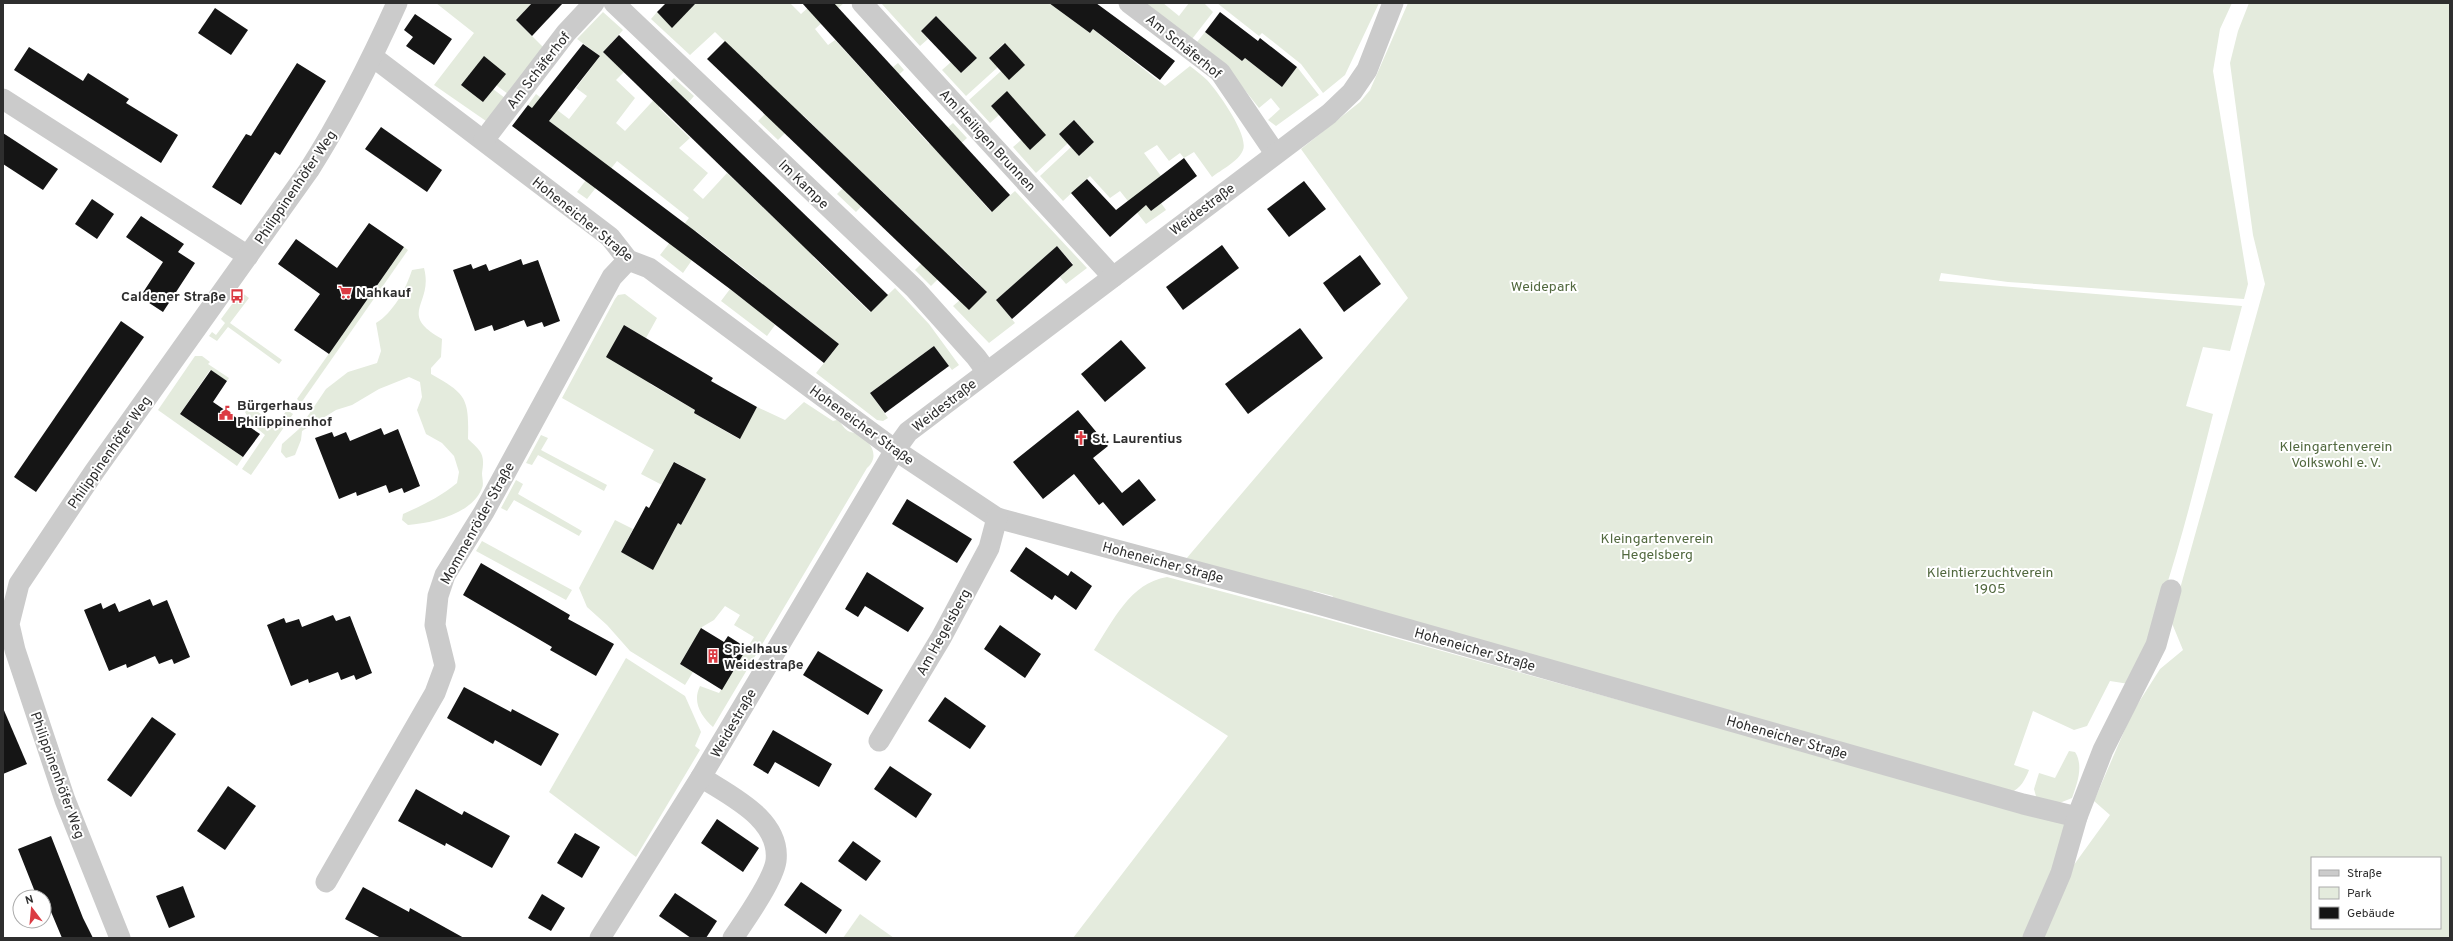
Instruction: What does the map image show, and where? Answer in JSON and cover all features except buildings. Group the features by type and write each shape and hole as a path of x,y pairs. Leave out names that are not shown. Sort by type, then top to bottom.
{"street":[{"name":"Philippinenhöfer Weg","path":"120,938 65,800 6,623 19,584 94,472 248,256 341,120 373,57 397,3"},
{"name":"Am Schäferhof","path":"484,140 566,34 594,3"},
{"name":"Im Kampe","path":"614,3 915,289 976,356 987,372"},
{"name":"Am Heiligen Brunnen","path":"862,3 1113,276"},
{"name":"Am Schäferhof","path":"1129,3 1220,72 1275,153"},
{"name":"Weidestraße","path":"600,938 702,777 895,450 908,432 1275,153 1330,114 1352,92 1367,70 1393,3"},
{"name":"Hoheneicher Straße","path":"373,57 484,140 610,238 628,260 650,268 895,450 997,518 1315,603 2015,801 2077,817"},
{"path":"3,99 248,256"},
{"name":"Mommenröder Straße","path":"326,882 435,693 445,666 435,625 438,596 445,576 484,512 612,277 628,260"},
{"name":"Am Hegelsberg","path":"879,741 941,638 989,548 997,518"},
{"path":"2033,938 2061,873 2077,817 2103,750 2156,645 2170,590"},
{"path":"702,777 750,809 765,824 774,841 776,861 767,883 733,938"}],"green space":[{"path":"436,3 532,3 516,20 543,47 508,94 496,85 493,89 505,98 486,121 434,85 474,33"},
{"path":"696,3 790,3 801,14 813,3 844,3 815,29 828,45 835,40 874,83 898,63 904,70 881,91 929,144 953,123 967,138 944,159 991,212 1015,191 1087,268 1066,284 1060,277 1073,264 1057,246 996,300 1015,323 989,343 953,306 960,300 987,292 956,261 931,286 915,270 939,246 879,188 856,212 837,194 860,171 803,115 778,140 758,121 782,97 715,32 690,55 651,19 657,12 672,27"},
{"path":"881,3 1064,3 1059,10 1090,33 1093,29 1165,86 1190,66 1201,75 1207,80 1225,103 1237,124 1244,143 1243,150 1234,162 1212,177 1194,152 1184,158 1180,153 1169,161 1157,145 1144,153 1161,176 1138,194 1151,211 1161,203 1166,210 1146,224 1120,191 1110,198 1090,176 1063,201 1040,176 1071,147 1079,156 1094,142 1074,120 1059,134 1068,143 1036,173 1013,147 1021,140 1007,92 991,106 999,115 990,123 969,100 1001,71 1024,64 1004,43 989,58 998,67 966,96 942,70 951,62 961,73 977,58 936,16 921,31 928,39 920,46"},
{"path":"1144,3 1163,3 1179,16 1189,3 1204,3 1213,12 1192,39"},
{"path":"1217,3 1379,3 1345,75 1323,93 1301,64 1262,33 1259,36"},
{"path":"1408,3 2232,3 2220,29 2213,71 2248,284 2244,299 2008,282 1941,273 1939,281 2242,306 2230,351 2203,347 2186,406 2213,414 2187,517 2167,585 2143,652 2129,684 2110,681 2087,726 2074,730 2033,711 2014,765 2029,770 2017,789 2010,793 1330,601 1333,596 1314,591 1307,594 1186,559 1408,298 1301,149 1360,102 1370,90"},
{"name":"Kleingartenverein Volkswohl e. V.","path":"2249,3 2450,3 2450,938 2040,938 2068,873 2110,815 2094,801 2132,713 2160,669 2183,650 2171,621 2265,284 2253,235 2230,63 2238,31"},
{"path":"603,12 623,30 603,52 624,72 616,80 635,98 616,123 625,131 674,78 694,96 688,103 675,91 659,108 690,138 679,148 708,173 693,190 703,199 727,173 795,238 812,221 830,239 813,257 870,312 895,288 929,324 959,365 952,370 934,346 870,393 888,418 883,421 877,420 816,373 839,344 776,294 761,313 775,325 767,336 721,301 730,289 745,301 760,281 696,231 680,251 692,260 683,273 660,255 689,218 617,161 587,199 577,192 586,180 592,154 528,105 536,94 569,119 587,96 576,88 600,56 577,39"},
{"path":"1205,32 1242,61 1245,58 1282,87 1297,67 1319,95 1276,126 1268,120 1280,109 1271,98 1259,108 1224,64 1197,42"},
{"path":"404,247 408,250 301,403 297,399"},
{"path":"424,268 426,281 425,291 419,315 421,322 428,330 442,339 441,357 431,368 431,374 452,387 463,399 468,415 468,439 477,447 483,457 483,485 477,497 461,511 451,516 429,522 408,525 402,520 403,514 451,488 457,483 459,472 454,456 442,443 426,434 417,410 422,397 420,382 409,377 379,389 352,405 336,410 302,431 301,440 295,455 286,458 281,452 282,444 299,429 326,389 348,372 377,363 381,351 376,323 388,313 398,300 412,270"},
{"path":"241,292 249,298 230,323 282,360 279,364 228,327 217,341 209,336 212,332 216,335 225,323 221,319"},
{"path":"625,294 657,318 646,338 624,325 651,382 650,384 695,410 694,413 739,439 757,407 785,420 804,402 833,421 837,420 848,431 856,433 862,437 870,444 872,449 873,458 871,463 713,727 699,708 697,703 698,692 700,686 719,693 754,637 734,625 740,615 725,606 714,620 702,627 680,664 693,672 685,685 630,651 607,625 587,607 579,588 615,520 633,529 621,552 653,569 678,523 681,525 706,479 675,462 662,485 641,474 654,450 562,398 615,299 618,295"},
{"path":"195,356 202,356 210,362 208,364 229,378 227,381 210,370 180,414 243,457 237,466 158,410"},
{"path":"250,406 276,425 287,410 293,414 251,475 242,469 265,435 253,425 245,412"},
{"path":"541,435 548,438 541,450 607,485 604,491 538,455 532,465 526,463"},
{"path":"516,480 523,484 518,494 582,531 579,536 514,500 507,511 501,508"},
{"path":"482,541 572,590 566,600 476,551"},
{"path":"1167,577 1319,617 2064,823 2066,828 2054,870 2026,938 1073,938 1228,736 1094,650 1116,616 1133,595 1154,581"},
{"path":"626,658 685,696 701,732 695,746 700,750 636,857 549,792"},
{"path":"2069,751 2075,752 2079,763 2079,775 2072,798 2057,804 2037,800 2034,789 2039,773 2055,778"},
{"path":"860,914 894,938 843,938"}],"place":[{"name":"Nahkauf","path":"345,292"},
{"name":"Caldener Straße","path":"237,296"},
{"name":"Bürgerhaus Philippinenhof","path":"226,413"},
{"name":"St. Laurentius","path":"1081,438"},
{"name":"Spielhaus Weidestraße","path":"713,656"}],"park label":[{"name":"Weidepark","path":"1544,286"},
{"name":"Kleingartenverein Hegelsberg","path":"1657,546"},
{"name":"Kleintierzuchtverein 1905","path":"1990,580"}]}
